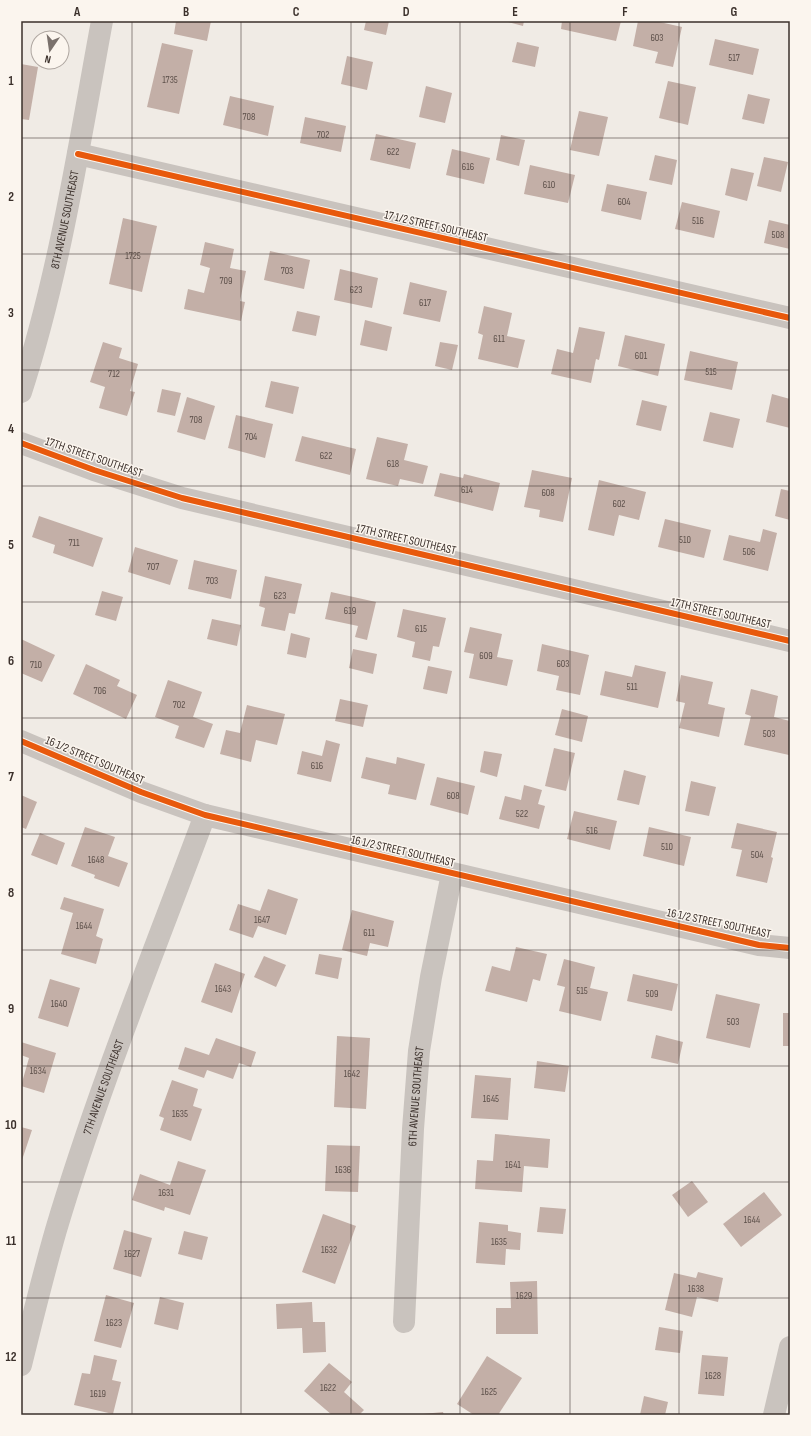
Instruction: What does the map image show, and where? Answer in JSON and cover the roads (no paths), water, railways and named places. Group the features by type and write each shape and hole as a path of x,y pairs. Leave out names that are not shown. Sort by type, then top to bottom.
{"street":[{"name":"8TH AVENUE SOUTHEAST","path":"21,392 43,319 78,154 102,21"},
{"name":"17 1/2 STREET SOUTHEAST","path":"78,154 790,318"},
{"name":"17TH STREET SOUTHEAST","path":"21,443 94,470 182,498 790,641"},
{"name":"16 1/2 STREET SOUTHEAST","path":"21,741 141,792 205,815 759,945 790,948"},
{"name":"7TH AVENUE SOUTHEAST","path":"21,1365 56,1230 87,1137 127,1021 205,815"},
{"name":"6TH AVENUE SOUTHEAST","path":"404,1322 413,1129 419,1051 431,976 452,874"},
{"path":"774,1415 790,1347"}]}
